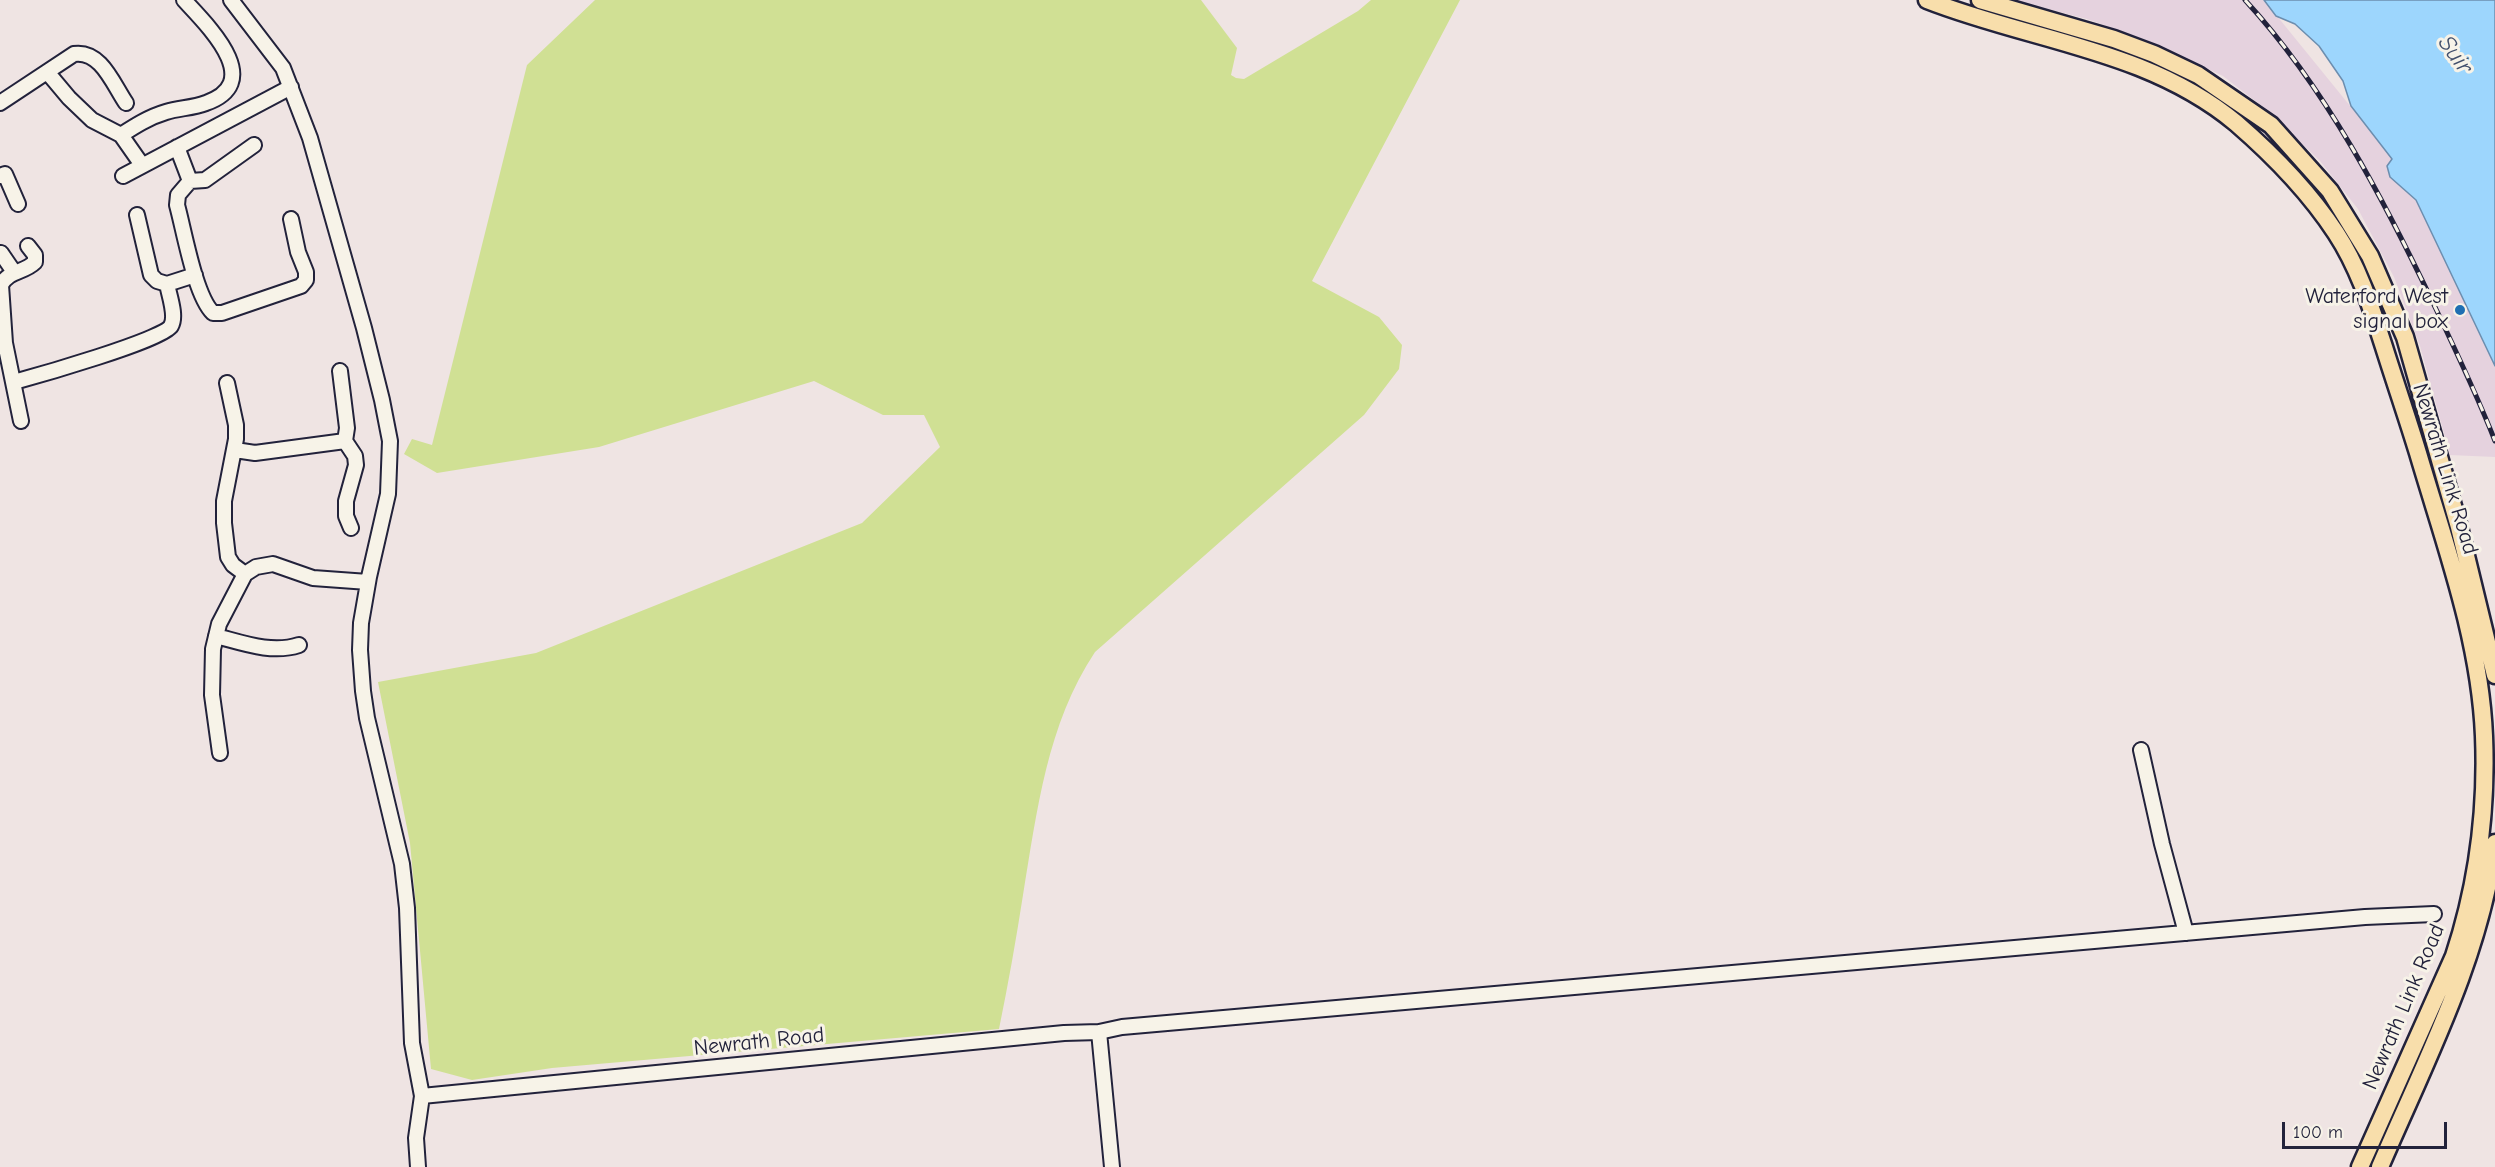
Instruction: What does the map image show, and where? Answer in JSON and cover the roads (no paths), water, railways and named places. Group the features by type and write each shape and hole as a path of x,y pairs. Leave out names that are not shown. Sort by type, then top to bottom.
{"main road":[{"path":"1927,0 1996,23 2053,29"},
{"path":"1980,0 2053,29"},
{"name":"Newrath Link Road","path":"2053,29 2146,50 2211,83 2271,125 2330,191 2370,256 2405,337 2460,527 2495,675"},
{"name":"Newrath Link Road","path":"2053,29 2166,78 2200,98 2235,123 2291,174 2336,233 2367,294 2407,416 2468,630 2480,690 2485,769 2482,822 2473,880 2454,956 2360,1167"},
{"name":"Newrath Link Road","path":"2380,1167 2468,963 2482,915 2495,843"}],"street":[{"path":"121,135 147,119 207,103 223,94 231,84 234,74 232,63 204,22 184,0"},
{"path":"231,0 279,62 310,138 382,400 390,441 388,494 368,582 360,641 363,691 402,864 407,920 412,1043 422,1096 416,1138 418,1167"},
{"path":"0,103 74,54 85,52 96,58 126,103"},
{"path":"48,73 92,120 121,135 142,165"},
{"path":"123,176 291,87"},
{"path":"254,145 205,180 190,181 178,195 177,205 195,275 207,307 213,313 222,313 301,286 306,280 306,272 298,252 291,219"},
{"path":"177,147 190,181"},
{"path":"0,176 5,174 18,204"},
{"path":"137,215 152,275 157,281 167,285 195,275"},
{"path":"21,421 5,343 1,297 5,278 14,272 29,268 35,262 35,255 28,246"},
{"path":"1,253 14,272"},
{"path":"14,382 52,372 164,332 171,326 173,318 167,285"},
{"path":"340,371 347,428 345,441 355,456 356,465 346,501 346,516 351,528"},
{"path":"227,383 236,425 235,450 230,462 224,501 224,523 228,557 233,565 245,574"},
{"path":"235,450 255,453 345,441"},
{"path":"220,753 212,666 216,636 225,611 240,588 245,574 256,567 273,564 313,578 368,582"},
{"path":"216,636 268,648 287,649 299,645"},
{"path":"2141,750 2162,844 2186,933"},
{"name":"Newrath Road","path":"422,1096 1052,1034 1099,1032 1122,1027 2365,917 2434,914"},
{"path":"1099,1032 1112,1167"}],"water":[{"name":"Suir","path":"2264,0 2495,0 2495,366 2416,200 2390,177 2387,166 2392,159 2351,106 2343,81 2319,46 2295,24 2276,16"}],"railway":[{"path":"2245,0 2302,70 2374,186 2416,267 2474,390 2495,441"}],"place":[{"name":"Waterford West signal box","path":"2460,310"}]}
